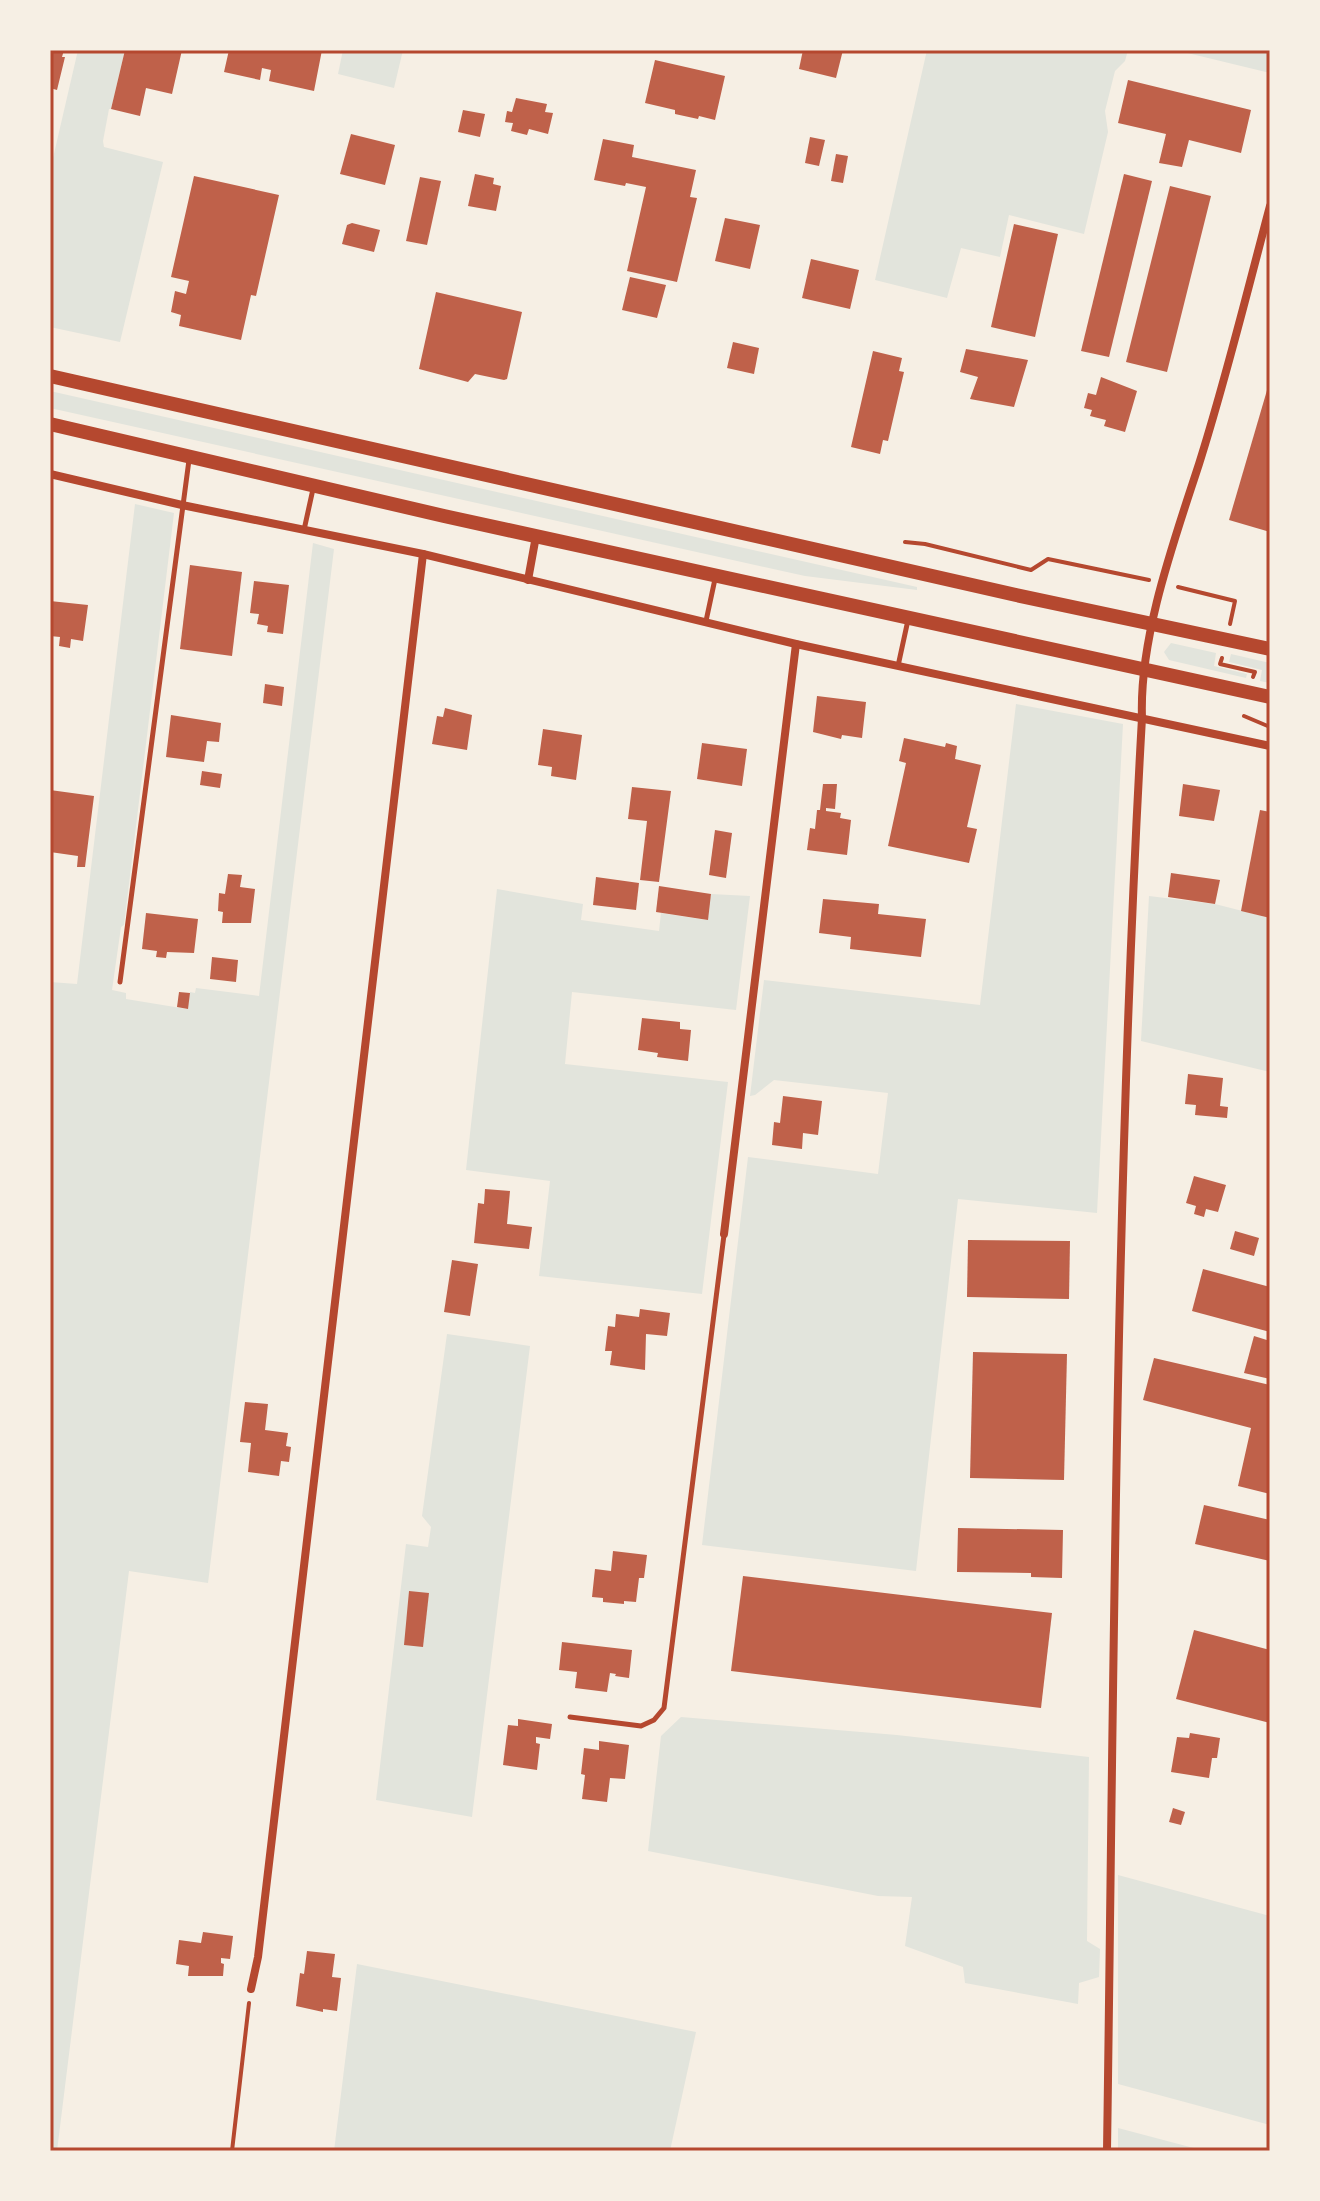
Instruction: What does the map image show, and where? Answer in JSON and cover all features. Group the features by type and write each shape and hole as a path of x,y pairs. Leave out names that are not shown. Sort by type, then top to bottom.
{"main road":[{"path":"50,376 1016,595 1270,649"},
{"path":"51,428 1270,697"}],"street":[{"path":"1107,2151 1110,1727 1121,1222 1143,669 1178,527 1199,463 1270,206"},
{"path":"50,474 182,505 423,554 796,644 1270,746"},
{"path":"528,580 536,536"},
{"path":"251,1989 258,1957 423,554"},
{"path":"724,1234 796,644"}],"lane":[{"path":"120,982 190,457"},
{"path":"304,531 313,485"},
{"path":"706,621 716,577"},
{"path":"898,666 909,618"},
{"path":"570,1717 641,1726 654,1720 664,1708 724,1234"}],"path":[{"path":"905,542 1031,570 1048,559 1142,581 1151,580"},
{"path":"1175,586 1235,601 1229,625"},
{"path":"1223,653 1220,664 1255,672 1253,680"},
{"path":"1244,716 1270,727"},
{"path":"232,2151 251,1989"}],"shaded area":[{"path":"78,50 125,50 109,109 104,147 163,162 120,342 50,327 50,171"},
{"path":"343,50 403,50 394,88 338,74"},
{"path":"927,50 1128,50 1125,61 1115,71 1105,111 1108,132 1084,234 1009,215 1000,257 961,248 947,298 875,280"},
{"path":"1175,50 1270,50 1270,73"},
{"path":"50,391 917,587 917,590 805,576 50,408"},
{"path":"135,504 174,513 124,925 121,927 112,990 126,993 126,999 187,1009 190,992 195,993 196,988 259,996 313,543 334,549 208,1583 129,1571 57,2151 50,2151 50,982 77,984"},
{"path":"1171,643 1216,653 1214,666 1247,674 1246,678 1169,660 1164,652"},
{"path":"1231,654 1270,663 1270,683 1260,681 1262,670 1229,662"},
{"path":"1016,704 1123,724 1097,1213 958,1199 916,1571 702,1545 748,1157 878,1174 888,1093 774,1080 750,1096 764,980 980,1005"},
{"path":"497,889 583,904 581,920 659,931 661,913 707,920 711,894 750,896 736,1010 572,992 565,1064 728,1082 702,1294 539,1276 550,1181 466,1170"},
{"path":"1149,896 1215,904 1270,918 1270,1072 1141,1041"},
{"path":"447,1334 530,1346 472,1817 376,1800 406,1544 428,1547 431,1527 422,1516"},
{"path":"681,1717 897,1735 1089,1757 1087,1941 1100,1949 1099,1977 1079,1983 1078,2004 965,1983 963,1967 905,1946 912,1897 878,1896 648,1851 661,1736"},
{"path":"1118,1875 1270,1916 1270,2125 1118,2084"},
{"path":"357,1964 696,2032 670,2151 334,2151"},
{"path":"1118,2128 1205,2151 1118,2151"}],"building":[{"path":"50,50 64,50 57,90 50,88"},
{"path":"125,50 182,50 172,94 146,88 140,116 111,109"},
{"path":"229,50 322,50 314,91 269,81 271,70 262,68 260,80 224,72"},
{"path":"803,50 843,50 836,78 799,69"},
{"path":"655,60 725,76 715,120 675,114 675,110 645,103"},
{"path":"1128,80 1251,110 1241,153 1189,140 1182,167 1159,163 1166,134 1118,123"},
{"path":"516,98 547,104 545,112 553,113 548,134 529,129 527,135 511,131 513,123 505,122 507,111 512,112"},
{"path":"463,110 485,114 480,137 458,132"},
{"path":"351,134 395,145 385,185 340,174"},
{"path":"810,137 825,140 819,166 805,163"},
{"path":"603,139 634,145 632,157 696,170 690,197 697,198 677,282 627,271 646,187 594,180"},
{"path":"836,154 848,156 843,183 831,181"},
{"path":"475,174 494,178 493,184 501,186 496,211 468,206"},
{"path":"1124,174 1152,181 1109,357 1081,351"},
{"path":"194,176 279,195 256,296 251,295 241,340 179,326 181,315 171,312 175,291 186,294 189,281 171,277"},
{"path":"420,177 441,181 427,245 406,241"},
{"path":"1170,186 1211,196 1167,372 1126,362"},
{"path":"725,218 760,225 750,269 715,261"},
{"path":"352,223 380,230 374,252 342,244 347,225"},
{"path":"1014,224 1058,234 1035,337 991,327"},
{"path":"811,259 859,270 850,309 802,298"},
{"path":"630,277 666,285 657,318 622,310"},
{"path":"436,292 522,312 507,379 475,374 468,382 419,369"},
{"path":"733,342 759,348 754,374 727,368"},
{"path":"966,349 1028,360 1014,407 970,399 978,377 960,372"},
{"path":"873,351 902,358 899,371 904,372 888,441 883,440 880,454 851,447"},
{"path":"1101,377 1137,391 1125,432 1104,426 1106,420 1090,416 1092,410 1084,408 1088,393 1096,395"},
{"path":"1270,380 1270,532 1229,520"},
{"path":"190,565 242,572 232,656 180,649"},
{"path":"254,581 289,585 283,634 267,632 268,626 257,624 259,614 250,613"},
{"path":"50,601 88,605 83,641 71,639 70,648 59,646 60,637 50,636"},
{"path":"265,684 284,687 282,706 263,703"},
{"path":"817,696 866,702 862,738 842,735 841,739 813,732"},
{"path":"445,708 472,715 467,750 432,744 437,716 443,717"},
{"path":"171,715 221,723 219,742 207,741 204,762 166,757"},
{"path":"543,729 582,735 576,780 551,776 552,767 538,765"},
{"path":"904,738 945,747 946,743 957,746 955,759 981,765 967,827 977,829 969,863 888,846 906,763 899,761"},
{"path":"702,743 747,749 742,786 697,779"},
{"path":"202,771 222,774 220,788 200,785"},
{"path":"823,784 837,784 835,809 826,808 826,811 841,813 840,818 851,820 847,855 807,850 810,828 815,829 817,810 820,810"},
{"path":"1183,784 1220,790 1214,821 1179,816"},
{"path":"632,787 671,791 659,882 640,880 647,821 628,819"},
{"path":"50,790 94,796 85,867 77,867 78,856 50,852"},
{"path":"1260,810 1270,812 1270,918 1241,911"},
{"path":"715,830 732,833 726,878 709,875"},
{"path":"1171,873 1220,880 1215,904 1168,897"},
{"path":"228,874 242,875 240,887 255,889 251,923 222,923 223,912 218,911 219,893 225,894"},
{"path":"596,877 639,883 636,910 593,905"},
{"path":"659,886 711,894 708,920 656,912"},
{"path":"823,899 879,904 878,914 926,919 921,957 850,949 851,937 819,933"},
{"path":"146,913 198,919 194,953 167,952 166,958 156,957 157,951 142,949"},
{"path":"212,957 238,960 236,982 210,979"},
{"path":"179,992 190,993 188,1009 177,1007"},
{"path":"642,1018 680,1022 680,1029 691,1030 688,1061 657,1057 658,1053 638,1050"},
{"path":"1188,1074 1223,1078 1220,1106 1228,1107 1227,1118 1195,1115 1196,1105 1185,1104"},
{"path":"783,1096 822,1101 818,1135 803,1133 802,1149 772,1145 774,1122 780,1123"},
{"path":"1194,1176 1226,1185 1218,1212 1206,1209 1204,1217 1194,1214 1196,1206 1186,1203"},
{"path":"485,1189 510,1191 507,1224 532,1227 529,1249 474,1243 478,1203 484,1204"},
{"path":"1235,1231 1259,1238 1254,1256 1230,1249"},
{"path":"968,1240 1070,1241 1069,1299 967,1297"},
{"path":"452,1260 478,1264 470,1316 444,1312"},
{"path":"1203,1269 1270,1287 1270,1332 1192,1311"},
{"path":"640,1309 670,1313 667,1336 646,1334 645,1370 610,1365 612,1351 605,1351 608,1326 615,1327 616,1314 639,1317"},
{"path":"1254,1336 1270,1341 1270,1379 1244,1373"},
{"path":"973,1352 1067,1354 1064,1480 970,1478"},
{"path":"1154,1358 1270,1385 1270,1494 1238,1486 1251,1428 1143,1400"},
{"path":"245,1402 268,1404 265,1430 288,1433 286,1446 291,1447 289,1462 281,1461 279,1476 248,1472 251,1443 240,1442"},
{"path":"1204,1505 1270,1520 1270,1561 1195,1544"},
{"path":"958,1528 1063,1530 1062,1578 1031,1577 1031,1573 957,1572"},
{"path":"613,1551 647,1555 644,1578 639,1578 636,1602 603,1602 603,1598 592,1597 595,1569 611,1571"},
{"path":"743,1576 1052,1613 1041,1708 731,1671"},
{"path":"409,1591 429,1593 423,1647 404,1645"},
{"path":"1194,1630 1270,1650 1270,1723 1176,1699"},
{"path":"562,1642 632,1650 629,1678 610,1673 607,1692 575,1688 577,1672 559,1670"},
{"path":"518,1719 552,1724 550,1739 536,1737 536,1743 540,1744 537,1770 503,1765 508,1725 518,1726"},
{"path":"1190,1733 1220,1738 1217,1758 1212,1758 1209,1778 1171,1772 1177,1737 1189,1738"},
{"path":"599,1741 629,1745 625,1779 610,1778 607,1802 582,1799 584,1748 599,1750"},
{"path":"1173,1808 1185,1812 1181,1825 1169,1822"},
{"path":"203,1932 233,1936 230,1959 221,1958 223,1976 188,1976 189,1966 176,1964 179,1940 201,1943"},
{"path":"307,1951 335,1954 332,1977 341,1978 337,2011 323,2009 323,2012 296,2006 300,1973 304,1974"}]}
